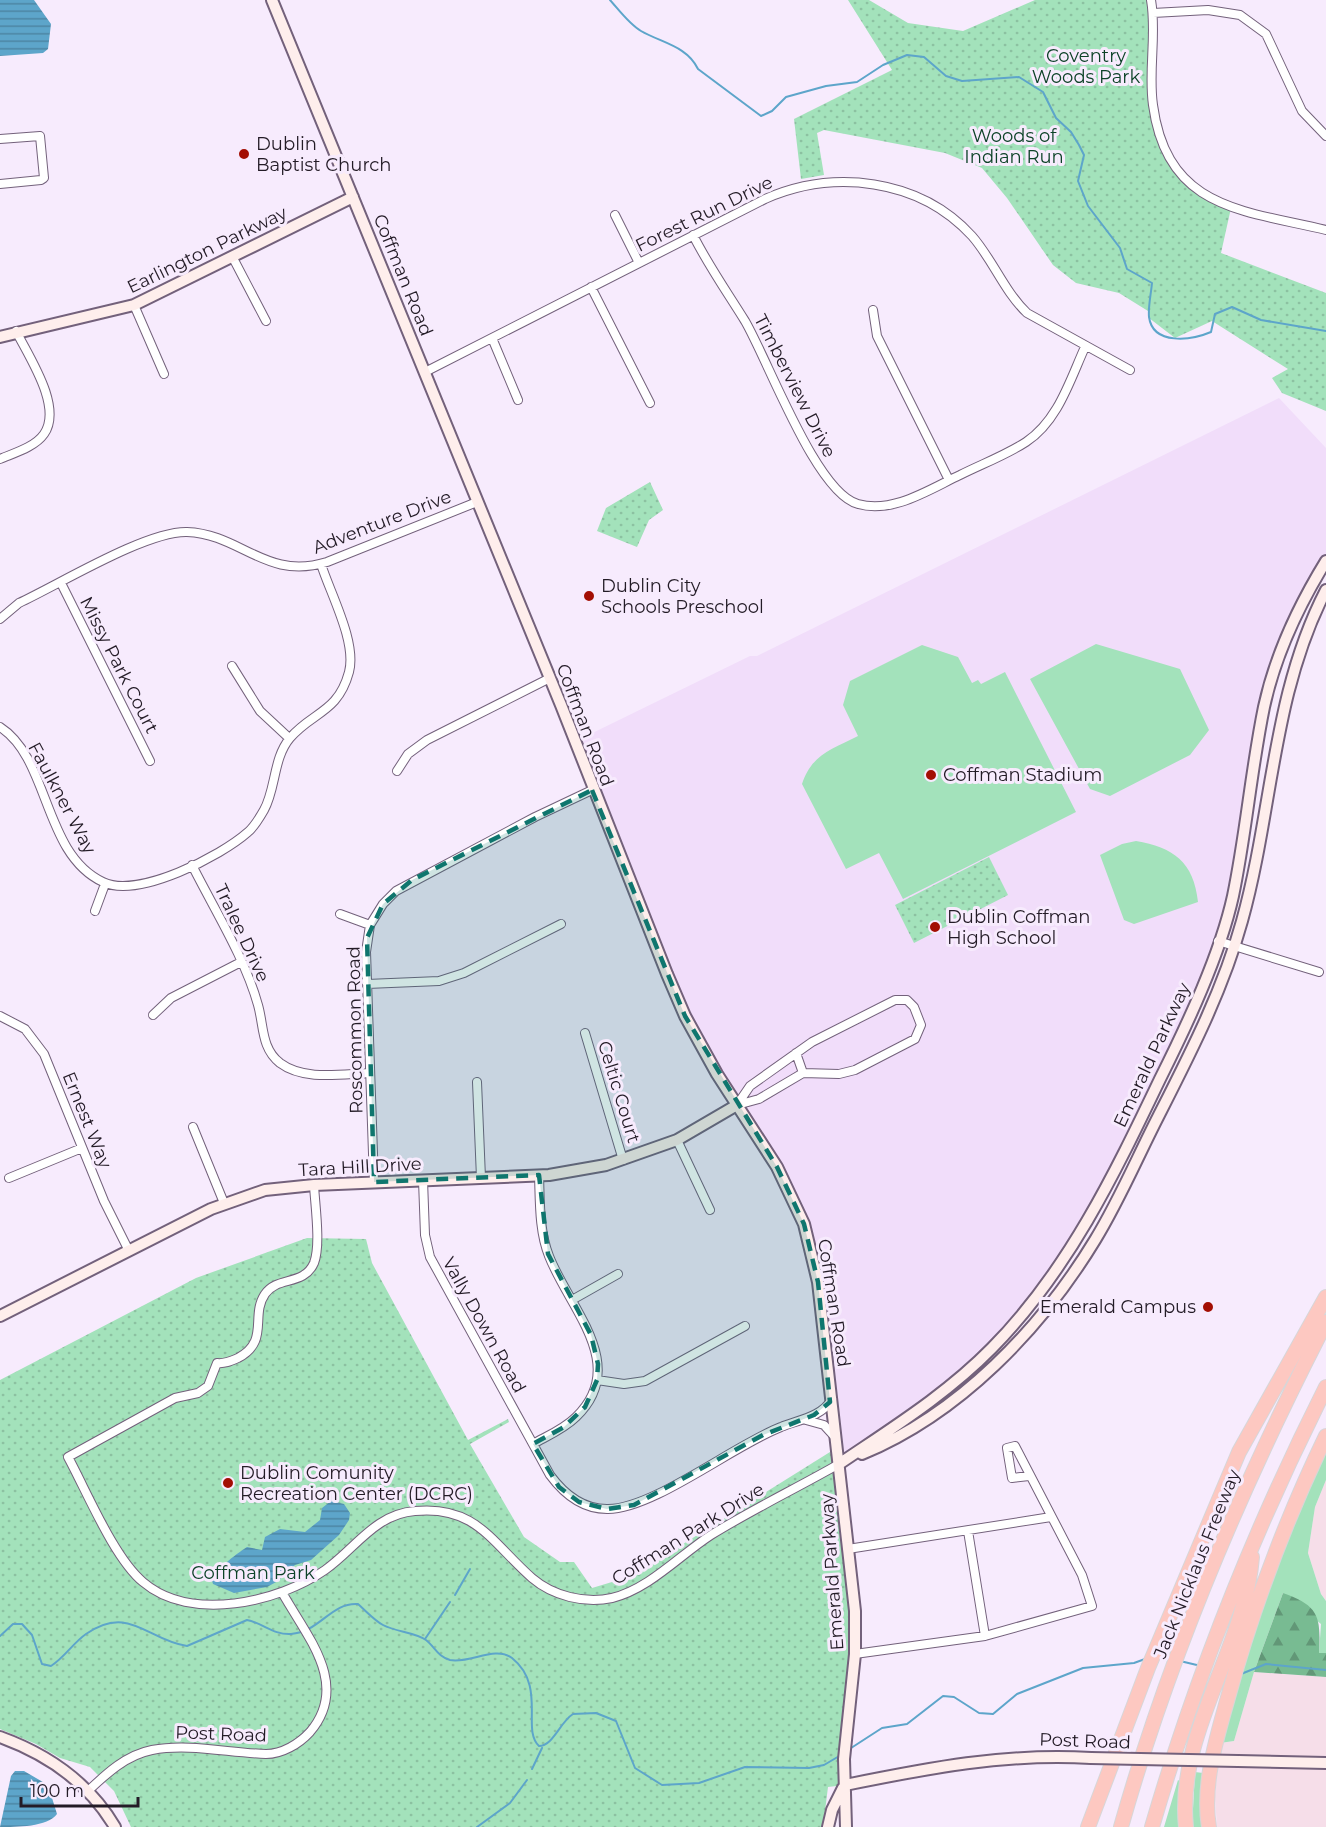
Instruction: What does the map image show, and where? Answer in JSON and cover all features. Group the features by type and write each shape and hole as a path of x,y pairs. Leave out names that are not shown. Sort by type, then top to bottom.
{"highway":[{"path":"1088,1827 1148,1668 1239,1452 1326,1297"},
{"name":"Jack Nicklaus Freeway","path":"1121,1827 1185,1638 1251,1478 1326,1322"},
{"path":"1186,1827 1185,1789 1192,1754 1227,1647 1252,1545 1289,1461 1326,1387"},
{"path":"1152,1827 1199,1685 1227,1647 1272,1562 1326,1436"},
{"path":"1209,1827 1209,1779 1230,1692 1227,1647"}],"main road":[{"name":"Coffman Road","path":"272,0 550,678 592,790 685,1016 737,1105 777,1167 809,1239 818,1282 840,1464"},
{"name":"Earlington Parkway","path":"0,337 16,331 134,305 233,258 354,196"},
{"name":"Emerald Parkway","path":"840,1464 920,1409 970,1369 1012,1326 1053,1275 1082,1233 1130,1142 1180,1037 1218,941 1232,900 1245,834 1264,706 1277,662 1296,617 1326,561"},
{"name":"Emerald Parkway","path":"840,1464 889,1443 945,1406 1003,1356 1047,1308 1095,1239 1199,1035 1234,946 1258,847 1284,702 1295,664 1326,590"},
{"name":"Tara Hill Drive","path":"0,1316 224,1203 265,1190 314,1185 539,1175 583,1169 623,1160 676,1140 737,1105"},
{"name":"Emerald Parkway","path":"840,1464 855,1611 855,1654 844,1759 846,1827"},
{"path":"0,1737 40,1754 88,1791 115,1827"},
{"name":"Post Road","path":"845,1785 999,1759 1041,1755 1326,1763"},
{"path":"828,1827 831,1810 845,1785"}],"street":[{"path":"1151,0 1153,106 1164,146 1176,170 1192,188 1231,208 1326,230"},
{"path":"1153,13 1208,10 1240,15 1257,27 1266,34 1302,111 1326,136"},
{"path":"0,139 40,136 44,177 41,180 0,184"},
{"name":"Forest Run Drive","path":"424,372 765,199 803,185 826,181 870,183 897,190 933,205 970,233 997,270 1014,300 1027,314 1130,370"},
{"path":"615,215 639,263"},
{"name":"Timberview Drive","path":"693,235 711,270 746,322 818,466 842,495 856,504 878,507 915,497 1027,442 1058,408 1085,347"},
{"path":"233,258 266,321"},
{"path":"591,287 650,403"},
{"path":"134,305 164,374"},
{"path":"873,310 878,336 949,480"},
{"path":"0,459 34,443 44,435 49,424 51,408 46,392 16,331"},
{"path":"492,338 518,400"},
{"name":"Adventure Drive","path":"0,619 19,603 144,542 174,533 203,535 231,544 256,558 282,565 321,564 477,502"},
{"path":"94,911 105,884 121,887 149,884 227,847 250,831 265,808 278,762 289,738 326,712 340,694 349,672 348,640 321,564"},
{"name":"Missy Park Court","path":"61,583 150,760"},
{"path":"232,666 260,711 289,738"},
{"path":"398,771 408,753 427,740 550,678"},
{"name":"Faulkner Way","path":"0,728 7,732 27,759 72,856 87,873 105,884"},
{"name":"Roscommon Road","path":"374,1182 366,952 370,925 382,904 412,880 592,790"},
{"name":"Tralee Drive","path":"192,865 241,962 258,1006 266,1045 279,1062 296,1072 369,1073"},
{"path":"340,914 370,925"},
{"path":"367,984 430,982 464,973 561,924"},
{"path":"1218,941 1319,972"},
{"path":"153,1015 171,998 241,962"},
{"path":"899,999 910,1001 921,1022 920,1032 915,1039 850,1072 803,1073 759,1099 737,1105 750,1086 815,1040 899,999"},
{"name":"Ernest Way","path":"0,1016 25,1029 44,1054 82,1148 129,1251"},
{"name":"Celtic Court","path":"585,1033 623,1160"},
{"path":"796,1053 803,1073"},
{"path":"477,1082 481,1178"},
{"path":"193,1127 224,1203"},
{"path":"676,1140 710,1210"},
{"path":"9,1178 82,1148"},
{"path":"533,1444 576,1417 592,1394 597,1380 595,1348 554,1267 544,1241 539,1175"},
{"name":"Vally Down Road","path":"423,1180 424,1235 430,1257 550,1475 568,1495 595,1508 625,1508 645,1500 763,1435 818,1413 832,1399"},
{"name":"Coffman Park Drive","path":"314,1185 315,1258 308,1272 302,1277 268,1290 263,1296 257,1339 246,1354 224,1364 217,1363 208,1386 198,1393 175,1398 68,1457 119,1551 144,1583 172,1598 190,1602 246,1602 283,1594 327,1568 381,1522 398,1514 429,1511 446,1512 479,1526 533,1578 555,1592 580,1599 613,1598 638,1587 731,1522 840,1464"},
{"path":"572,1300 618,1274"},
{"path":"597,1380 624,1384 645,1381 745,1326"},
{"path":"798,1421 819,1423 837,1439"},
{"path":"855,1654 985,1636 1092,1606 1082,1575 1029,1476"},
{"path":"848,1549 1051,1517"},
{"path":"968,1531 985,1636"},
{"name":"Post Road","path":"88,1791 119,1764 150,1750 170,1748 269,1754 291,1748 306,1737 321,1719 328,1691 324,1668 283,1594"}],"highlighted area":[{"path":"592,790 685,1016 777,1167 804,1224 818,1282 830,1402 814,1415 763,1435 634,1505 607,1509 579,1502 559,1487 533,1444 564,1427 585,1407 597,1380 598,1364 591,1335 548,1254 539,1175 374,1182 367,938 383,904 412,880"}],"shaded area":[{"name":"Dublin Coffman High School","path":"1279,398 1326,448 1326,561 1277,662 1245,834 1209,970 1082,1233 992,1348 839,1464 822,1316 798,1210 699,1042 574,742 750,656 757,656"},
{"path":"1326,1480 1326,1601 1321,1594 1308,1553 1315,1507"},
{"path":"1254,1672 1326,1677 1326,1827 1217,1827 1215,1797 1220,1743 1234,1741"}],"green space":[{"name":"Coventry Woods Park","path":"848,0 869,0 908,23 963,31 1035,0 1151,0 1153,90 1160,138 1168,157 1178,171 1231,208 1221,253 1326,293 1326,411 1282,393 1272,378 1288,369 1212,321 1175,338 1149,318 1148,311 1119,293 1076,283 1053,265 1007,198 982,168 945,153 824,130 817,133 824,175 801,179 794,119 892,70"},
{"path":"650,482 663,510 649,520 637,547 597,531 606,508"},
{"path":"1096,644 1180,669 1209,730 1190,755 1110,796 1090,789 1030,679"},
{"name":"Coffman Stadium","path":"922,645 958,657 972,683 978,680 981,684 1005,672 1076,812 903,899 879,853 846,869 802,784 817,759 831,749 858,736 843,705 850,681"},
{"path":"1136,841 1161,847 1179,859 1192,876 1198,902 1134,924 1124,920 1100,855 1122,844"},
{"path":"989,857 1008,895 914,943 895,905"},
{"name":"Coffman Park","path":"307,1238 366,1239 372,1263 468,1440 508,1419 509,1422 470,1444 524,1537 560,1562 574,1562 592,1588 632,1576 838,1447 855,1611 845,1785 828,1787 823,1827 131,1827 114,1791 90,1767 60,1758 36,1744 0,1729 0,1380 196,1278"},
{"path":"1326,1450 1326,1480 1315,1507 1308,1553 1321,1594 1326,1601 1326,1653 1319,1653 1321,1624 1283,1593 1254,1672 1234,1741 1220,1743 1262,1602"},
{"path":"1283,1593 1304,1603 1315,1614 1319,1630 1319,1653 1326,1653 1326,1677 1254,1672"},
{"path":"1195,1772 1203,1773 1202,1827 1192,1827"},
{"path":"1178,1780 1182,1783 1179,1827 1164,1827"}],"water":[{"path":"0,0 34,0 51,24 48,49 43,53 0,56"},
{"path":"331,1501 344,1504 350,1513 349,1520 339,1535 311,1560 295,1565 278,1581 267,1587 234,1593 213,1584 211,1577 244,1549 247,1547 262,1550 265,1537 280,1529 305,1532 320,1520 322,1508"},
{"path":"15,1771 24,1771 48,1785 57,1814 53,1818 39,1824 0,1827 11,1776"}],"waterway":[{"path":"610,0 637,28 681,50 698,69 761,116 772,111 786,97 826,86 857,82 883,65 907,55 924,57 946,76 962,81 1019,77 1043,92 1056,118 1071,132 1079,145 1084,155 1078,181 1088,206 1120,248 1127,269 1152,283 1149,317 1158,333 1174,338 1203,335 1211,332 1215,314 1232,307 1261,320 1326,331"},
{"path":"455,1595 470,1569"},
{"path":"425,1639 450,1602"},
{"path":"0,1636 13,1624 22,1624 32,1635 42,1664 51,1666 86,1634 114,1622 138,1626 173,1643 187,1646 247,1620 279,1633 301,1632 340,1608 358,1604 383,1625 426,1640 446,1659 458,1661 498,1653 512,1658 522,1669 528,1681 531,1694 532,1729 534,1739 539,1746 548,1742 573,1714 596,1713 616,1721 635,1768 662,1785 699,1783 745,1767 809,1768 824,1765 841,1755"},
{"path":"1159,1657 1171,1659"},
{"path":"848,1750 882,1728 907,1724 943,1696 954,1697 979,1713 993,1714 1017,1694 1083,1668 1134,1663 1145,1659"},
{"path":"1180,1661 1201,1666"},
{"path":"1241,1674 1266,1664 1326,1670"},
{"path":"532,1769 542,1748"},
{"path":"477,1827 510,1803 527,1780"}],"place":[{"name":"Dublin Baptist Church","path":"244,154"},
{"name":"Dublin City Schools Preschool","path":"589,596"},
{"name":"Coffman Stadium","path":"931,775"},
{"name":"Dublin Coffman High School","path":"935,927"},
{"name":"Emerald Campus","path":"1208,1307"},
{"name":"Dublin Comunity Recreation Center (DCRC)","path":"228,1483"}],"park label":[{"name":"Woods of Indian Run","path":"1014,146"}]}
